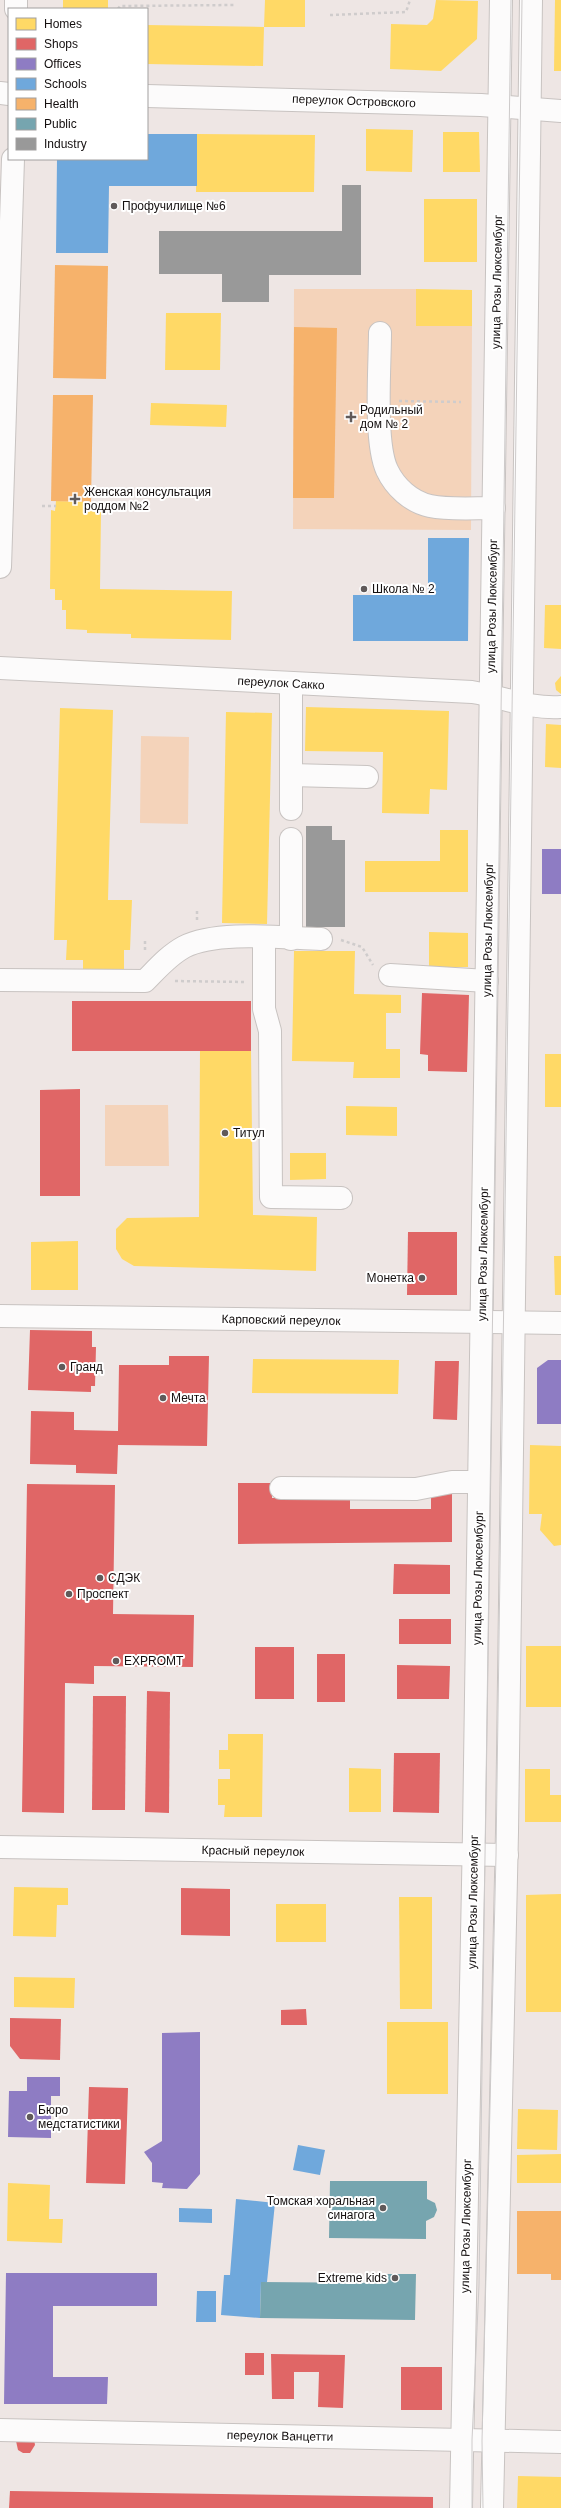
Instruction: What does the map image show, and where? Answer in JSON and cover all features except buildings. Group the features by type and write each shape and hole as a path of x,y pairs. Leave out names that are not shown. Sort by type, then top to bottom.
{"main road":[{"name":"улица Розы Люксембург","path":"461,2508 461,2440 474,1855 501,0"},
{"path":"492,2508 492,2441 507,1855 531,109 531,0"},
{"name":"переулок Островского","path":"148,96 500,107 561,111"},
{"path":"0,567 13,160"},
{"path":"380,333 380,444 387,470 400,490 413,500 430,506 494,508"},
{"name":"переулок Сакко","path":"0,668 491,695 523,705 541,708 561,707"},
{"path":"291,684 291,809"},
{"path":"291,776 367,777"},
{"path":"291,839 291,939"},
{"path":"0,980 145,981 164,961 183,948 197,941 215,938 321,939"},
{"path":"264,938 264,1009 270,1031 270,1197 341,1198"},
{"path":"390,975 487,981"},
{"name":"Карповский переулок","path":"0,1316 561,1323"},
{"path":"281,1488 416,1489 452,1482 479,1482"},
{"name":"Красный переулок","path":"0,1846 507,1855"},
{"name":"переулок Ванцетти","path":"0,2430 561,2442"}],"path":[{"path":"330,15 406,12 410,0"},
{"path":"119,8 120,6 235,5"},
{"path":"380,401 461,402"},
{"path":"42,506 56,506"},
{"path":"91,507 117,508"},
{"path":"321,939 347,940 362,948 375,968 390,975"},
{"path":"145,981 264,982"}],"shaded area":[{"name":"Родильный дом № 2","path":"294,289 416,289 416,326 472,326 471,530 293,529"},
{"path":"141,736 189,737 188,824 140,823"},
{"path":"105,1105 168,1105 169,1166 105,1166"}],"tram line":[{"path":"472,2508 472,2440 479,2285 511,0"},
{"path":"483,2508 482,2441 496,1855 522,0"}],"place":[{"name":"Профучилище №6","path":"114,206"},
{"name":"Родильный дом № 2","path":"351,417"},
{"name":"Женская консультация роддом №2","path":"75,499"},
{"name":"Школа № 2","path":"364,589"},
{"name":"Титул","path":"225,1133"},
{"name":"Монетка","path":"422,1278"},
{"name":"Гранд","path":"62,1367"},
{"name":"Мечта","path":"163,1398"},
{"name":"СДЭК","path":"100,1578"},
{"name":"Проспект","path":"69,1594"},
{"name":"EXPROMT","path":"116,1661"},
{"name":"Бюро медстатистики","path":"30,2117"},
{"name":"Томская хоральная синагога","path":"383,2208"},
{"name":"Extreme kids","path":"395,2278"}]}
